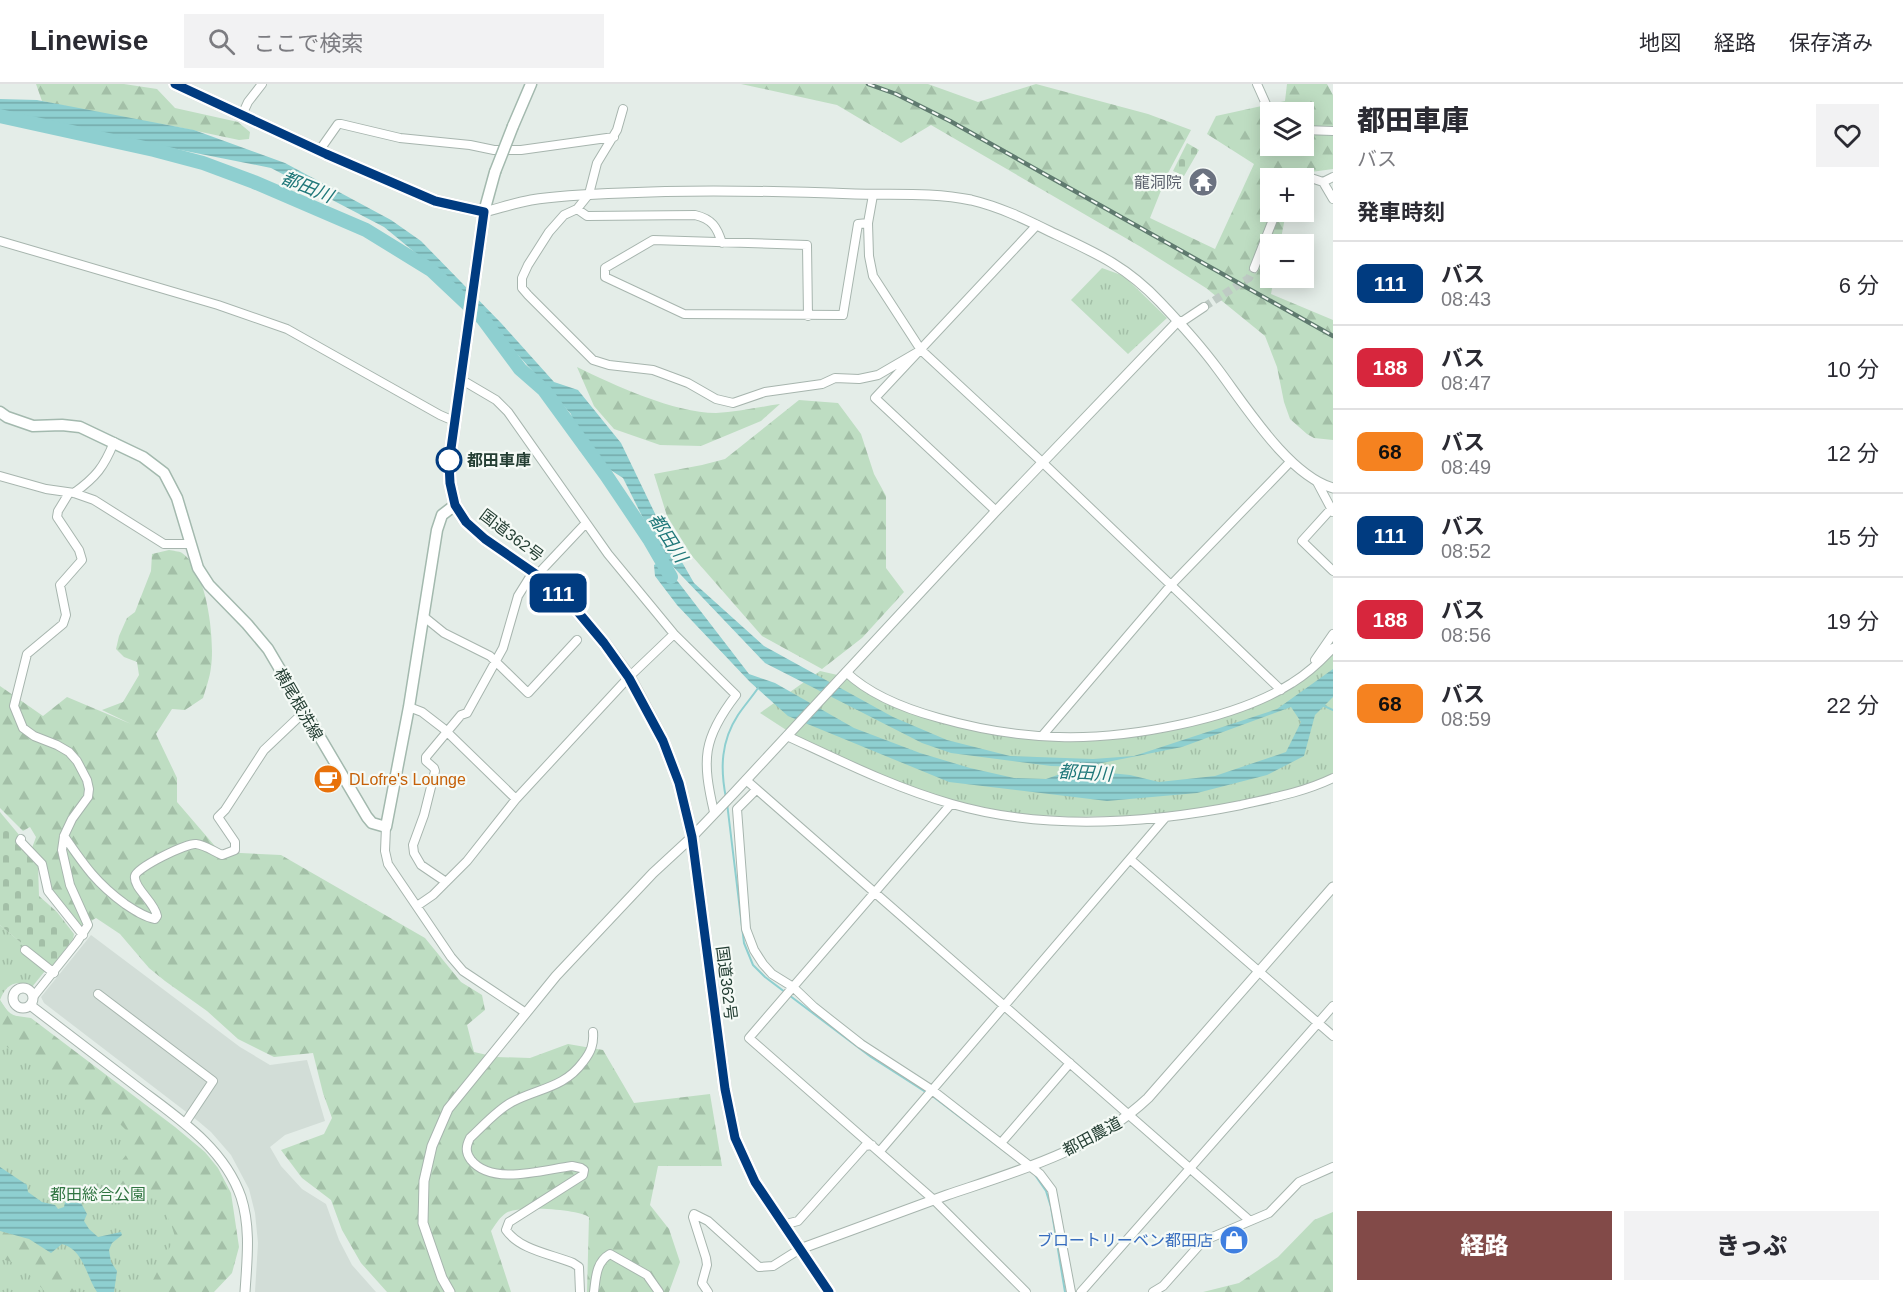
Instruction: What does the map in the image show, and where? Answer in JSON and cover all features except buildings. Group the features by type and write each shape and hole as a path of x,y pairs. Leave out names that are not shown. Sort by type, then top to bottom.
{"highway":[{"path":"175,84 319,151 435,201 484,212"},
{"name":"国道362号","path":"484,212 449,463 450,483 455,505 466,522 485,539 535,573 573,606 629,678 663,741 679,783 692,837 725,1089 735,1138 755,1182 829,1292"}],"main road":[{"path":"484,212 495,172 531,84"},
{"name":"横尾根洗線","path":"0,412 7,417 33,426 80,427 143,457 164,473 177,498 198,568 209,585 248,624 268,649 367,817 372,823 386,827"},
{"path":"386,827 409,707 437,530 442,515 455,505"}],"street":[{"path":"242,115 248,102 262,84"},
{"path":"1257,84 1265,102"},
{"path":"623,110 614,137 597,163 589,194 577,209 564,215 549,232 522,278 522,288 593,360 609,365 652,370 688,383 716,399 733,403 765,392 822,384 836,378 859,379 878,375 921,350"},
{"path":"319,151 338,124 400,138 494,150 521,150 614,137"},
{"path":"1314,130 1333,131"},
{"path":"1323,182 1333,177"},
{"path":"1314,179 1323,182 1333,199"},
{"path":"484,212 530,200 589,194 748,190 935,196 969,200 1000,208 1106,258 1142,284 1178,321 1291,461 1317,482 1333,488"},
{"path":"873,195 868,223 869,256 876,283 921,350 1281,690"},
{"path":"577,209 587,216 695,215 707,218 715,225 722,243"},
{"path":"1254,268 1272,222"},
{"path":"808,316 807,245 653,240 605,268 605,277 684,314 808,316 843,315 858,224 868,223"},
{"path":"996,511 875,398 1037,225"},
{"path":"0,241 218,305 287,329 454,421"},
{"path":"450,1292 442,1278 423,1223 424,1181 432,1146 448,1109 556,976 645,881 734,793 1042,462 1178,321 1183,321 1204,307"},
{"path":"462,380 496,400 508,412 586,523 674,634 736,695 722,713 710,736 705,759 708,788 717,809"},
{"path":"114,442 103,468 89,482 72,493 58,511 57,517 79,550 82,560 60,585 66,615 63,624 27,654 14,706 23,728 34,736 69,752 83,771 89,789 88,797 72,819 64,836 62,850 64,865 76,900 88,922 88,928 32,1001 185,1123 215,1152 230,1174 241,1197 248,1235 244,1292"},
{"path":"1042,736 1172,585 1291,461"},
{"path":"0,476 72,493 107,507 164,544 191,544"},
{"path":"1317,482 1332,511 1302,540 1333,571"},
{"path":"446,882 421,865 414,853 413,844 424,815 435,771 426,761 426,757 445,732 461,715 467,712 496,661 509,631 518,596 535,573 586,523"},
{"path":"423,616 444,633 490,656 528,693 577,640"},
{"path":"417,906 432,896 467,861 516,799 629,678 674,634"},
{"path":"1307,673 1333,634"},
{"path":"846,672 868,688 918,712 990,730 1042,736 1085,736 1155,729 1218,714 1281,690 1307,673 1333,648"},
{"path":"409,707 422,712 444,729 516,799"},
{"path":"64,836 89,874 102,886 134,909 155,919 156,910 137,885 136,872 143,866 190,844 200,844 222,855 235,850 236,842 218,817 225,810 264,750 304,712"},
{"path":"788,734 897,785 951,804 996,815 1039,820 1095,821 1165,818 1267,800 1332,781"},
{"path":"746,780 1249,1220"},
{"path":"756,789 737,809 746,929 754,950 772,974 861,1044 1001,1143 1040,1174 1052,1190 1071,1292"},
{"path":"951,804 749,1038 934,1200 1026,1292"},
{"path":"880,1151 1165,818"},
{"path":"386,827 385,851 388,864 451,957 463,970 526,1012"},
{"path":"21,839 20,841 42,864 48,891 83,935"},
{"path":"1131,860 1333,1036"},
{"name":"都田農道","path":"800,1249 1030,1166 1102,1134 1130,1115 1148,1098 1333,887"},
{"path":"25,950 54,973"},
{"path":"98,994 213,1081 185,1123"},
{"path":"1081,1292 1333,1005"},
{"path":"580,1292 579,1267 528,1247 510,1237 506,1230 509,1222 583,1175 584,1170 572,1166 516,1175 491,1174 473,1162 467,1154 466,1146 470,1138 511,1102 565,1081 589,1054 594,1042 593,1032"},
{"path":"1001,1143 1070,1063"},
{"path":"782,1225 798,1221 865,1146 872,1145"},
{"path":"1153,1292 1163,1286 1203,1241 1269,1213 1299,1182 1333,1167"},
{"path":"708,1292 702,1283 707,1265 694,1214 708,1221 759,1267 773,1266 800,1249"},
{"path":"594,1292 601,1260 610,1254 647,1275 658,1292"}],"shaded area":[{"path":"91,935 240,1047 270,1065 307,1060 325,1121 285,1135 270,1147 281,1166 302,1189 326,1204 339,1240 352,1265 376,1292 255,1292 258,1243 255,1213 249,1189 231,1155 198,1121 44,1003 41,997"}],"green space":[{"path":"36,84 124,84 157,89 175,108 238,122 250,132 249,139 239,140 168,125 130,120 42,101"},
{"path":"741,84 928,84 978,102 1036,84 1148,114 1191,130 1168,173 1150,218 1215,249 1254,164 1207,134 1216,116 1260,106 1260,156 1314,156 1314,102 1280,102 1285,101 1287,84 1327,84 1333,95 1333,169 1314,172 1314,168 1260,168 1260,222 1284,222 1282,234 1260,234 1260,288 1272,288 1271,294 1333,320 1333,440 1314,438 1290,419 1277,367 1265,336 1206,288 1141,247 931,125 901,143 837,105"},
{"path":"1187,143 1199,150 1184,176 1173,171"},
{"path":"1102,268 1124,276 1167,318 1128,354 1071,300"},
{"path":"577,367 645,397 699,412 740,411 780,404 761,421 701,446 660,445 614,429 594,406"},
{"path":"799,400 838,403 861,434 874,474 886,496 886,568 904,592 862,638 822,669 762,636 692,556 667,516 654,474 725,459"},
{"path":"169,550 182,553 191,561 198,574 210,623 212,655 210,675 203,698 185,710 172,709 156,734 177,778 177,802 220,852 281,855 425,938 461,982 482,995 485,1010 467,1025 474,1052 496,1057 530,1058 568,1044 603,1050 634,1103 710,1094 722,1166 658,1166 650,1205 669,1229 680,1262 669,1292 587,1292 589,1217 561,1210 522,1209 506,1213 491,1231 511,1292 387,1292 361,1263 342,1230 331,1200 302,1178 281,1150 324,1134 332,1118 313,1053 274,1057 238,1039 207,1011 149,968 120,934 96,918 80,928 51,891 45,863 32,848 36,837 30,827 23,831 0,808 0,686 43,716 67,697 131,724 102,710 123,702 139,675 137,662 124,657 116,649 119,636 127,618 135,612 151,571 152,554"},
{"path":"1333,647 1333,774 1308,785 1255,800 1160,815 1073,817 1018,814 942,799 856,765 797,737 760,713 820,671 842,676 942,722 1043,741 1110,740 1230,710 1299,679"},
{"path":"0,812 20,836 16,841 38,865 39,896 57,912 74,934 73,939 51,968 0,925"},
{"path":"0,925 49,966 32,987 21,983 12,984 5,990 0,1000"},
{"name":"都田総合公園","path":"0,1000 10,1013 26,1018 151,1110 206,1292 0,1292"},
{"path":"0,1000 10,1015 31,1018 175,1127 205,1152 218,1168 231,1193 239,1247 232,1273 214,1292 145,1292 175,1237 167,1215 152,1193 140,1186 115,1184 113,1181 120,1175 121,1171 116,1168 126,1155 131,1135 117,1121 94,1112 77,1100 72,1089 45,1064 30,1055 0,1044"},
{"path":"1333,1212 1333,1292 1203,1292 1239,1283 1278,1257 1314,1220"},
{"path":"0,1231 29,1239 45,1247 53,1257 75,1275 76,1279 68,1283 75,1292 45,1292 20,1267 0,1259"}],"water":[{"path":"0,99 37,100 194,130 285,163 391,220 421,241 501,323 554,382 578,390 621,443 660,524 694,583 764,646 893,717 947,740 1010,756 1093,759 1134,756 1277,709 1333,669 1333,697 1315,715 1304,756 1267,775 1197,793 1107,801 949,782 788,716 750,682 677,605 655,576 654,565 662,561 749,674 775,683 854,728 920,753 970,768 1014,778 1046,779 1066,772 1130,775 1159,782 1215,776 1286,752 1301,722 1291,707 1182,747 1082,767 1051,766 951,753 922,743 765,663 661,554 623,478 579,450 571,414 457,287 384,227 271,168 125,139 26,116 0,119"},
{"path":"0,1167 27,1185 28,1192 42,1202 55,1205 58,1209 64,1207 65,1202 81,1203 87,1214 84,1221 98,1237 121,1232 122,1235 112,1243 109,1250 111,1262 117,1271 114,1292 97,1292 84,1264 69,1247 62,1244 51,1253 29,1239 0,1231"}],"waterway":[{"name":"都田川","path":"0,116 203,163 254,182 366,230 431,270 483,319 520,369 544,390 606,475 649,539 671,577"},
{"path":"726,798 723,776 725,745 732,725 758,688"},
{"path":"1322,705 1333,710"},
{"path":"727,803 744,943 753,965 765,977 871,1057 935,1098 1007,1153"},
{"path":"1035,1175 1046,1191 1051,1207 1065,1292"}],"tunnel":[{"path":"1204,307 1249,278 1254,268"}],"railway":[{"path":"868,84 896,94 950,121 1333,336"}],"bus line":[{"name":"111","path":"175,84 326,154 435,201 484,212 449,463 450,483 455,505 466,522 485,539 537,575 573,606 629,678 663,741 679,783 692,837 725,1089 735,1138 755,1182 829,1292"}],"place":[{"name":"龍洞院","path":"1203,182"},
{"name":"都田車庫","path":"449,460"},
{"name":"DLofre's Lounge","path":"328,779"},
{"name":"ブロートリーベン都田店","path":"1234,1240"}]}
